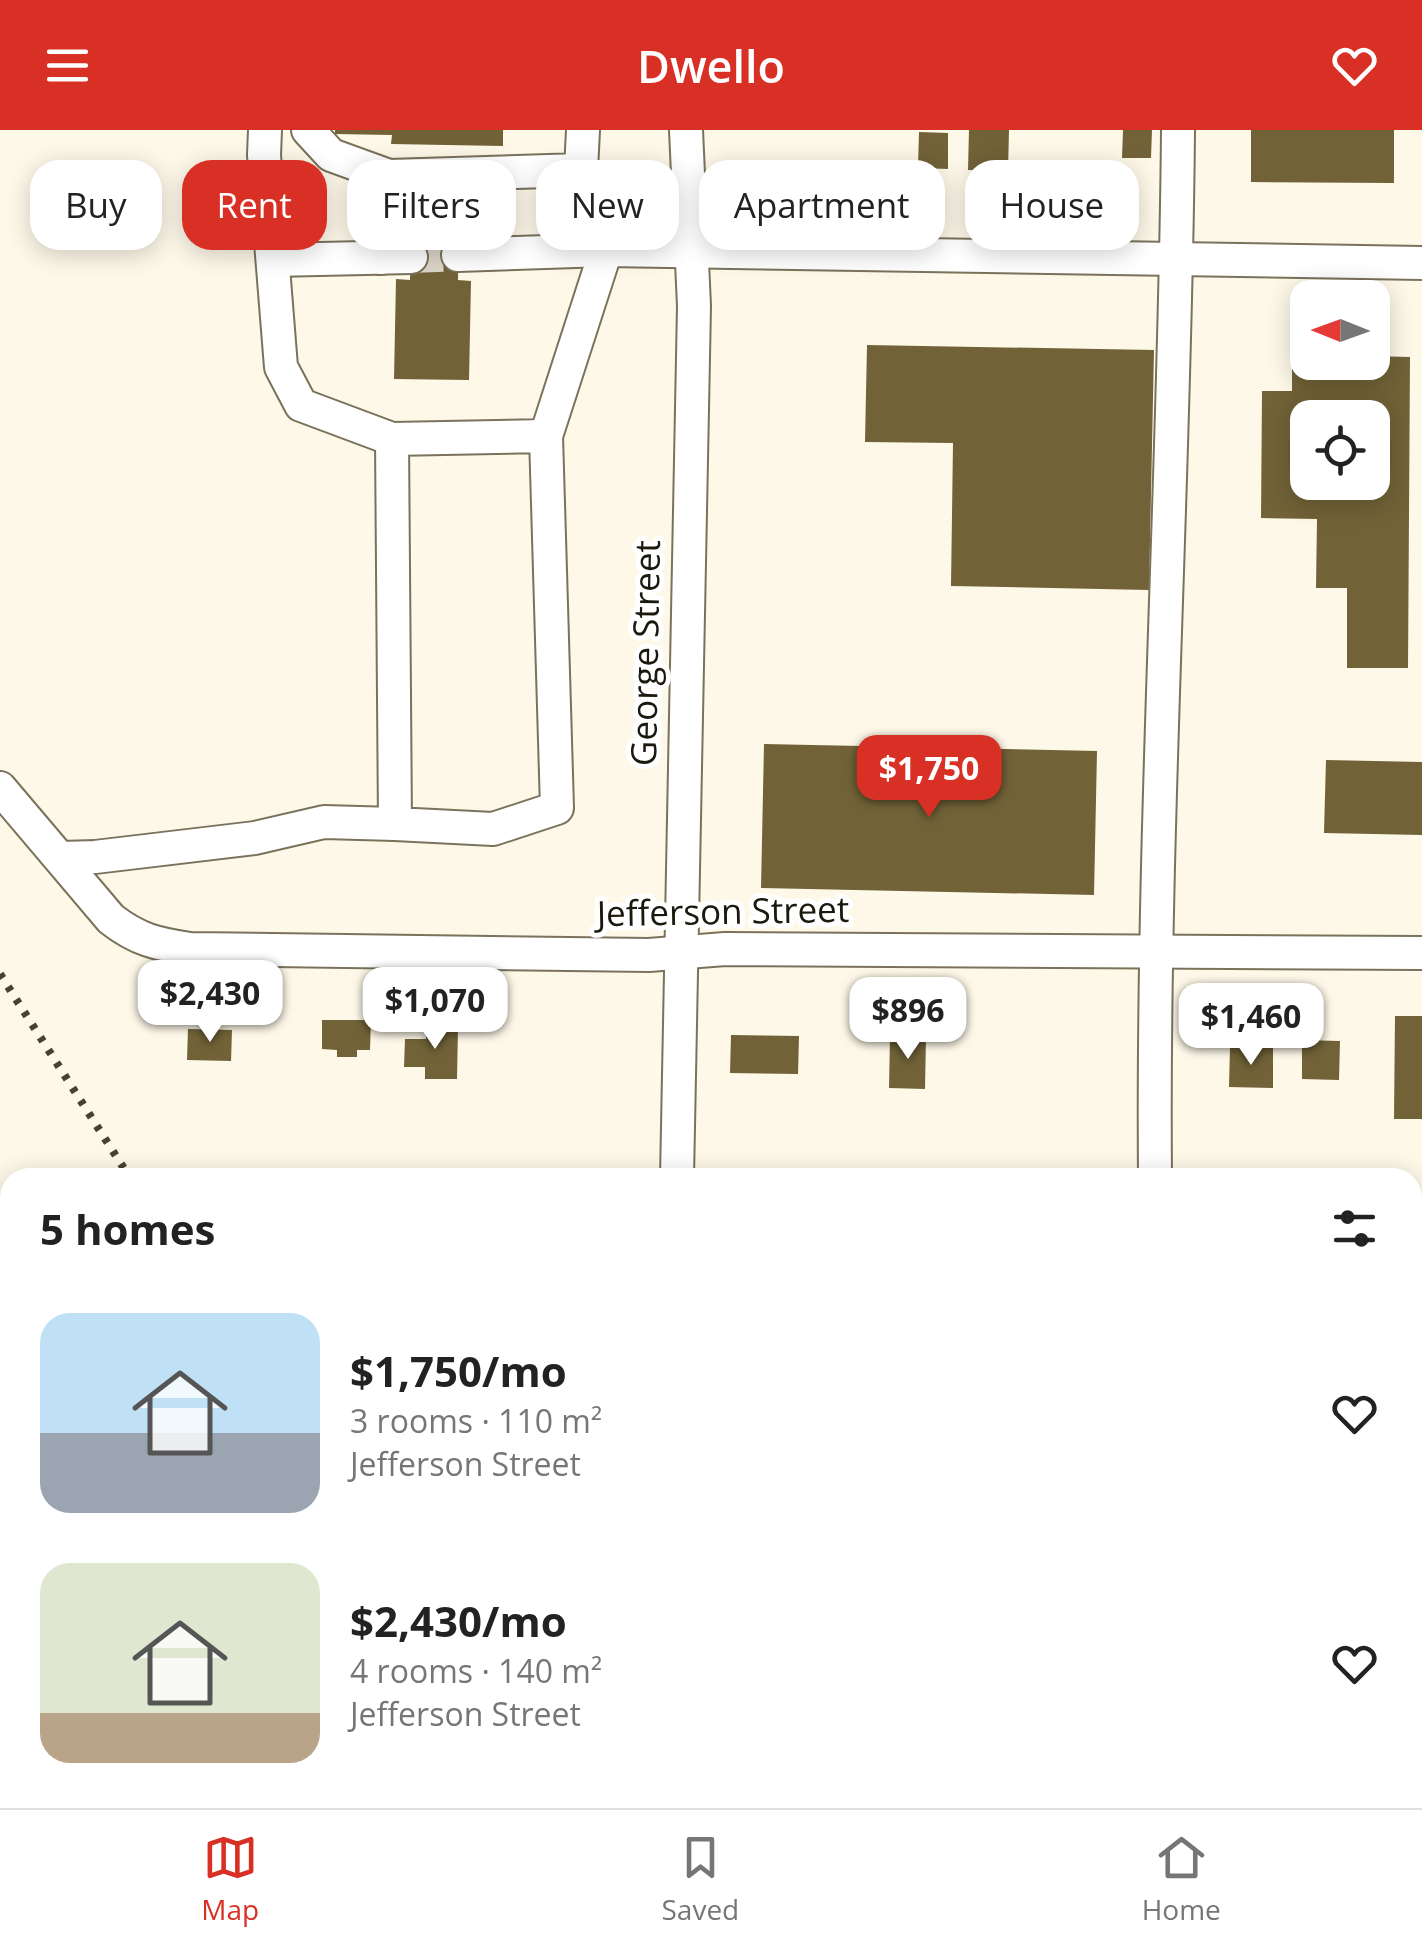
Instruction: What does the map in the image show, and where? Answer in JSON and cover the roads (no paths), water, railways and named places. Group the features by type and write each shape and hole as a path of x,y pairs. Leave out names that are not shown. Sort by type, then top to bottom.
{"street":[{"path":"265,130 281,367 301,405 392,439 546,436"},
{"path":"308,130 331,156 389,176 581,170 583,130"},
{"name":"George Street","path":"677,1168 694,326 686,130"},
{"path":"1155,1168 1156,951 1178,130"},
{"path":"273,260 396,258 404,207 468,206 471,255 606,250 1422,264"},
{"path":"61,858 255,838 324,822 493,830 557,808 546,436 606,250"},
{"path":"392,439 394,824"},
{"name":"Jefferson Street","path":"0,788 111,919 152,943 190,948 649,955 725,949 1422,954"}],"tunnel":[{"path":"411,257 458,255"}],"railway":[{"path":"0,974 124,1168"}]}
